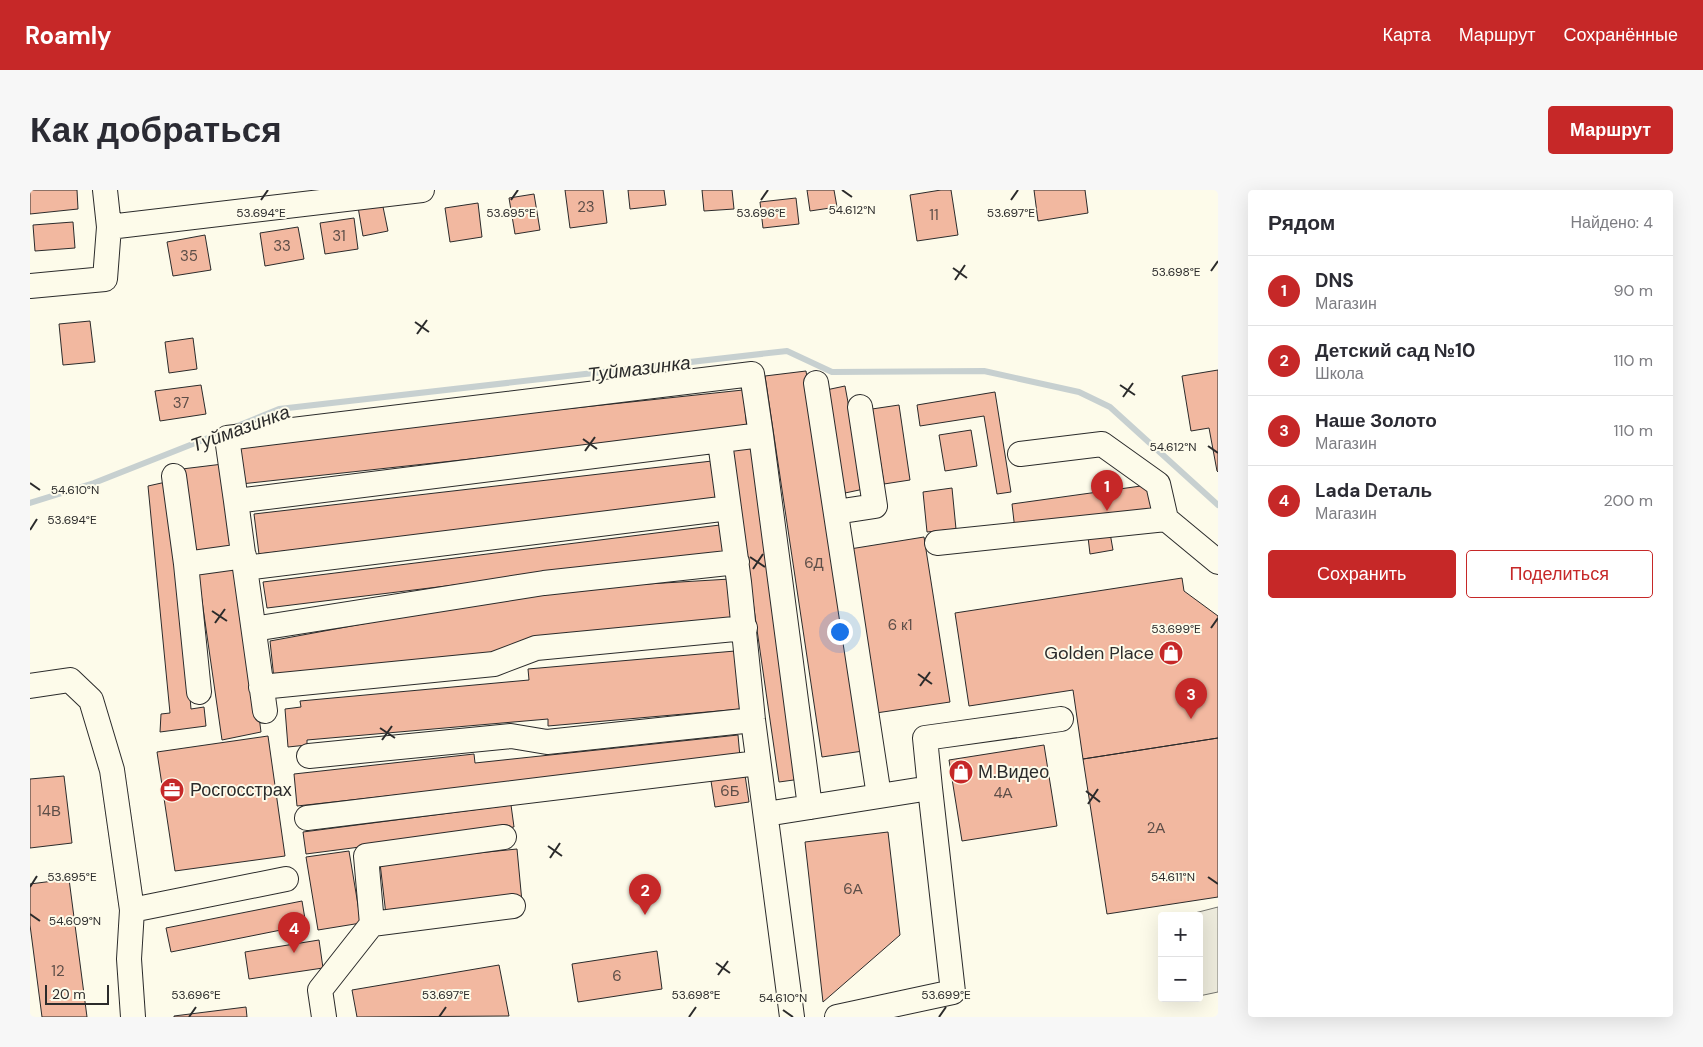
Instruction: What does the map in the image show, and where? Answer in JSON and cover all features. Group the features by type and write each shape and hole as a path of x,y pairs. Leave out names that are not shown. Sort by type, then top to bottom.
{"street":[{"path":"30,286 105,280 109,227 105,190"},
{"path":"109,227 422,190"},
{"path":"265,711 227,438 752,374 810,807"},
{"path":"816,383 879,796"},
{"path":"836,512 875,506 860,407"},
{"path":"236,501 761,436"},
{"path":"720,442 745,628 758,763 792,1017"},
{"path":"1020,454 1102,444 1158,484 1166,519 1218,562"},
{"path":"174,476 186,564 198,692"},
{"path":"186,564 245,562 729,508"},
{"path":"937,543 1166,519"},
{"path":"254,629 544,583 737,562"},
{"path":"261,687 494,664 536,648 745,628"},
{"path":"30,686 70,680 91,700 112,770 132,910 129,959 133,1017"},
{"path":"837,1017 953,992 925,738 1061,719"},
{"path":"309,756 511,736 547,742 753,720"},
{"path":"307,818 758,763"},
{"path":"766,814 930,788"},
{"path":"324,1017 320,990 372,924 366,856 504,837"},
{"path":"132,910 286,879"},
{"path":"372,924 512,906"}],"shaded area":[{"path":"1218,907 1218,992 1203,995 1203,912 1199,912"}],"building":[{"path":"30,190 77,190 78,209 30,214"},
{"path":"565,190 603,190 607,223 570,228"},
{"path":"628,190 664,190 666,205 630,209"},
{"path":"702,190 732,190 734,209 704,211"},
{"path":"807,190 834,190 837,207 810,211"},
{"path":"951,190 958,235 917,241 910,195"},
{"path":"1034,190 1085,190 1088,213 1038,221"},
{"path":"534,194 540,230 515,234 509,198"},
{"path":"796,198 799,224 763,228 760,202"},
{"path":"382,202 388,231 363,236 358,207"},
{"path":"478,203 482,237 450,242 445,208"},
{"path":"354,218 358,249 325,254 320,223"},
{"path":"73,222 75,248 35,251 33,225"},
{"path":"298,227 304,259 265,266 260,233"},
{"path":"205,235 211,270 173,276 167,242"},
{"path":"90,321 95,362 63,365 59,324"},
{"path":"193,338 197,369 169,373 165,342"},
{"path":"1218,370 1218,472 1209,428 1191,431 1182,376"},
{"path":"806,371 863,751 822,757 765,376"},
{"path":"201,385 206,414 160,421 155,391"},
{"path":"845,386 864,489 845,493 826,390"},
{"path":"743,390 747,429 241,484 237,444"},
{"path":"995,392 1011,492 997,494 984,416 920,426 917,405"},
{"path":"899,405 910,480 884,484 872,409"},
{"path":"971,430 977,466 945,471 939,435"},
{"path":"753,447 801,779 779,782 731,450"},
{"path":"712,461 717,502 259,554 254,514"},
{"path":"223,464 235,552 194,557 182,469"},
{"path":"166,482 181,591 191,709 204,707 206,726 160,732 161,714 170,713 148,486"},
{"path":"1148,485 1152,511 1015,530 1012,504"},
{"path":"952,488 956,529 927,532 923,492"},
{"path":"720,525 723,552 267,608 263,582"},
{"path":"1110,533 1113,550 1090,554 1088,537"},
{"path":"924,537 950,702 876,713 850,549"},
{"path":"237,565 261,732 222,740 198,573"},
{"path":"1182,578 1184,591 1218,616 1218,738 1083,759 1073,690 969,706 955,613"},
{"path":"730,579 735,620 548,635 513,650 274,679 270,641 547,590"},
{"path":"735,651 741,709 548,726 548,719 307,740 307,745 288,747 285,709 301,707 300,701 529,680 528,669"},
{"path":"738,735 740,757 297,806 294,774 474,754 475,763"},
{"path":"268,736 285,856 175,871 157,752"},
{"path":"1218,738 1218,897 1107,914 1083,759"},
{"path":"1044,745 1057,826 962,841 949,760"},
{"path":"745,775 749,802 715,807 711,781"},
{"path":"64,776 72,843 30,848 30,779"},
{"path":"511,805 514,827 306,854 303,832"},
{"path":"888,832 900,935 823,1002 805,842"},
{"path":"517,849 522,902 386,915 380,863"},
{"path":"349,851 361,923 318,930 306,857"},
{"path":"69,879 87,1017 42,1017 30,925 30,884"},
{"path":"302,901 306,925 171,952 166,928"},
{"path":"319,940 323,968 249,979 245,952"},
{"path":"657,951 662,989 578,1002 572,964"},
{"path":"499,965 509,1016 357,1017 352,990"},
{"path":"246,1007 247,1017 174,1017 174,1016"}],"waterway":[{"name":"Туймазинка","path":"235,427 279,409 787,351 832,372 984,371 1079,392 1110,407 1218,505"},
{"name":"Туймазинка","path":"30,503 94,483 223,432"}],"place":[{"name":"DNS","path":"1107,511"},
{"name":"Golden Place","path":"1171,653"},
{"name":"Наше Золото","path":"1191,719"},
{"name":"М.Видео","path":"961,772"},
{"name":"Росгосстрах","path":"172,790"},
{"name":"Детский сад №10","path":"645,915"},
{"name":"Lada Dеталь","path":"294,953"}]}
